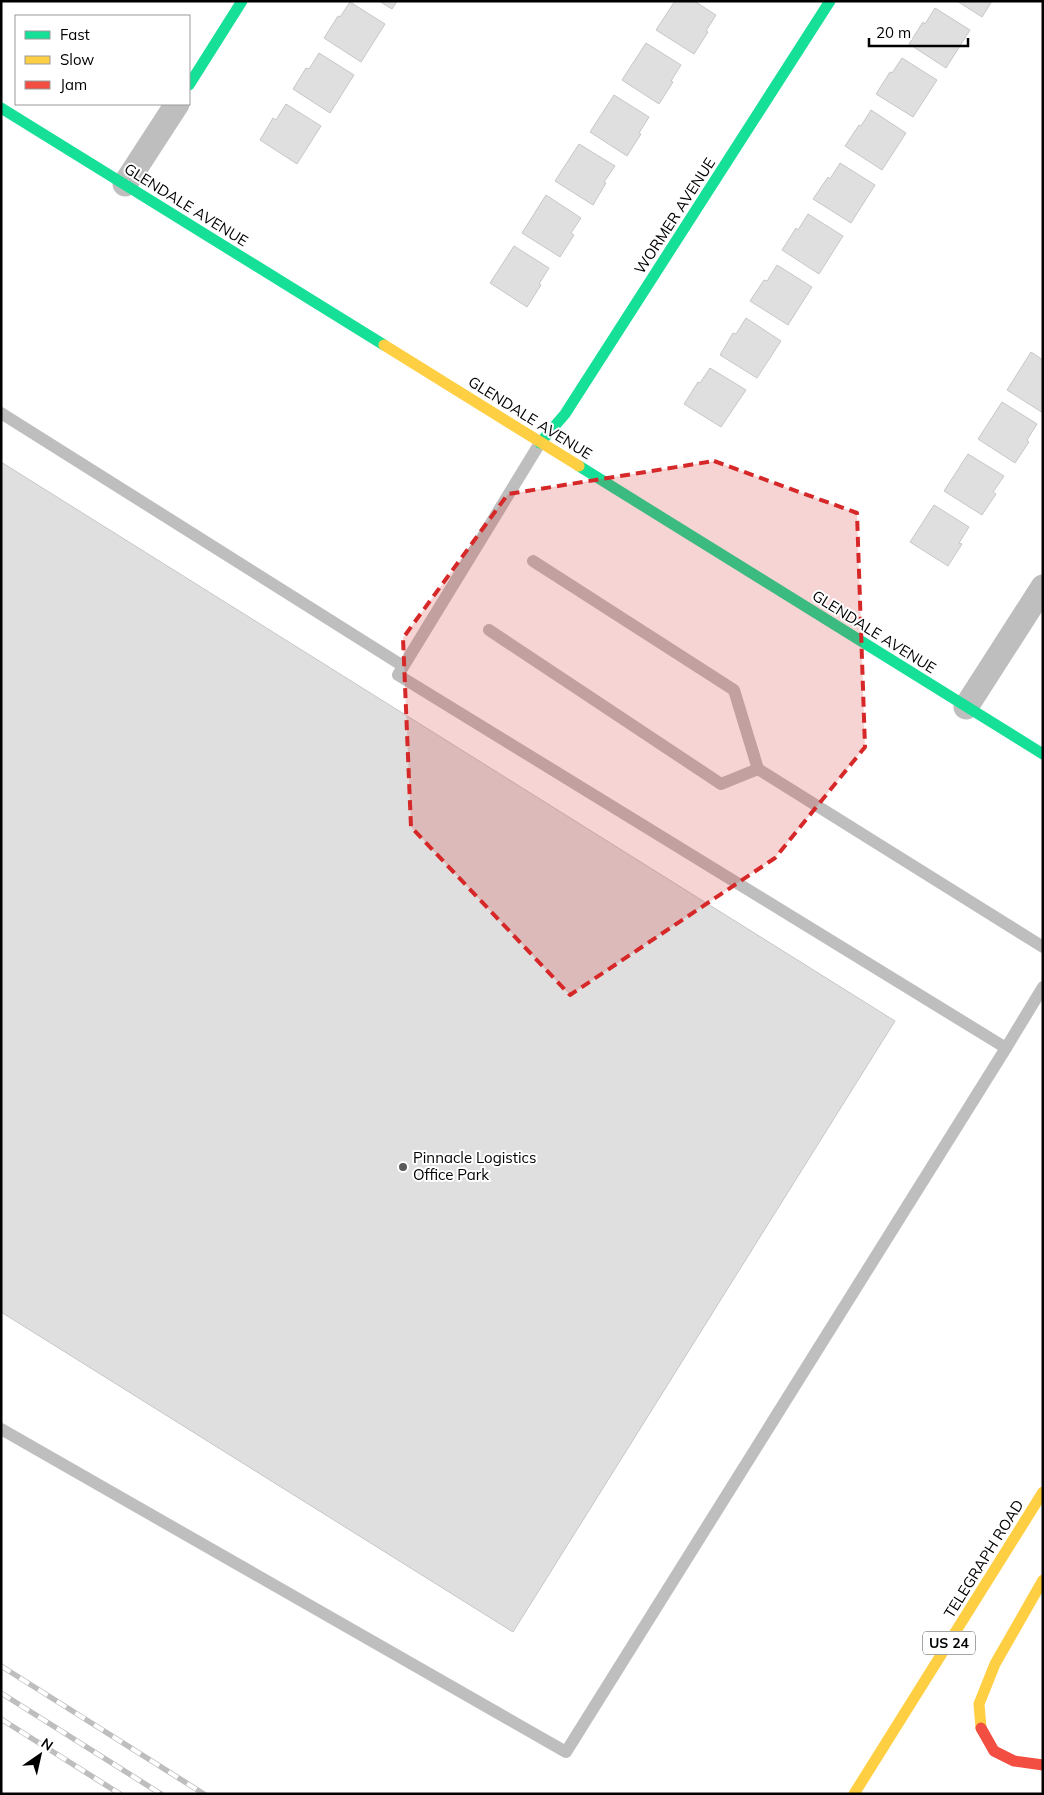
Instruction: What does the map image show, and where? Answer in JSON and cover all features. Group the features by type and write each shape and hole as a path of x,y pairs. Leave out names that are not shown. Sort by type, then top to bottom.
{"street":[{"path":"190,83 242,1"},
{"name":"WORMER AVENUE","path":"540,443 565,414 830,1"},
{"path":"125,184 176,105"},
{"name":"GLENDALE AVENUE","path":"1,108 1043,754"},
{"path":"966,707 1043,587"},
{"name":"TELEGRAPH ROAD","path":"854,1794 1043,1492"},
{"path":"1043,1580 994,1664 979,1704 981,1727 994,1751 1014,1761 1043,1765"}],"lane":[{"path":"1,413 403,666"},
{"path":"540,443 398,675 1006,1048"},
{"path":"532,561 734,690 758,769 1043,947"},
{"path":"489,630 721,784 758,769"},
{"path":"1,1429 566,1752 1043,987"}],"highlighted area":[{"path":"714,461 857,513 865,747 775,858 570,995 411,827 403,638 508,494"}],"building":[{"path":"379,1 397,1 392,9"},
{"path":"675,1 694,1 716,15 694,54 656,30"},
{"path":"957,1 992,1 982,17"},
{"path":"350,2 385,24 361,62 324,38 338,16 340,17"},
{"path":"935,8 970,30 946,68 909,44 923,22 925,24"},
{"path":"646,43 681,65 659,104 622,80"},
{"path":"319,53 354,75 330,113 293,89 306,68 309,69"},
{"path":"902,58 937,80 913,117 876,94 890,72 892,73"},
{"path":"614,95 649,117 627,156 590,132"},
{"path":"286,104 321,126 297,164 260,140 273,118 276,120"},
{"path":"871,110 906,133 882,170 845,146"},
{"path":"579,144 615,166 604,182 606,183 593,205 555,181"},
{"path":"840,163 875,185 851,223 813,199 828,177 830,179"},
{"path":"546,195 581,218 571,233 574,235 560,257 522,233"},
{"path":"808,214 843,236 819,274 782,250 796,228 798,230"},
{"path":"514,246 549,268 527,307 490,283"},
{"path":"777,265 812,287 788,325 750,301 764,280 767,281"},
{"path":"746,318 781,341 757,378 720,355 733,333 736,334"},
{"path":"1031,352 1043,360 1043,413 1007,390"},
{"path":"710,368 746,390 721,427 684,404 698,382 700,383"},
{"path":"1002,402 1037,424 1027,440 1029,442 1015,463 978,439"},
{"path":"968,454 1004,476 993,492 996,494 982,515 944,491"},
{"name":"Pinnacle Logistics Office Park","path":"1,462 895,1021 513,1632 1,1312"},
{"path":"934,505 969,527 959,543 962,544 948,566 910,542"}],"railway":[{"path":"1,1666 204,1794"},
{"path":"1,1693 161,1794"},
{"path":"1,1719 120,1794"}],"traffic: fast":[{"path":"190,83 242,1"},
{"path":"540,443 565,414 830,1"},
{"path":"1,108 384,345"},
{"path":"579,466 1043,754"}],"traffic: slow":[{"path":"384,345 579,466"},
{"path":"854,1794 1043,1492"},
{"path":"981,1728 979,1704 995,1664 1043,1580"}],"traffic: jam":[{"path":"981,1728 994,1751 1014,1761 1043,1765"}],"place":[{"name":"Pinnacle Logistics Office Park","path":"403,1167"}]}
